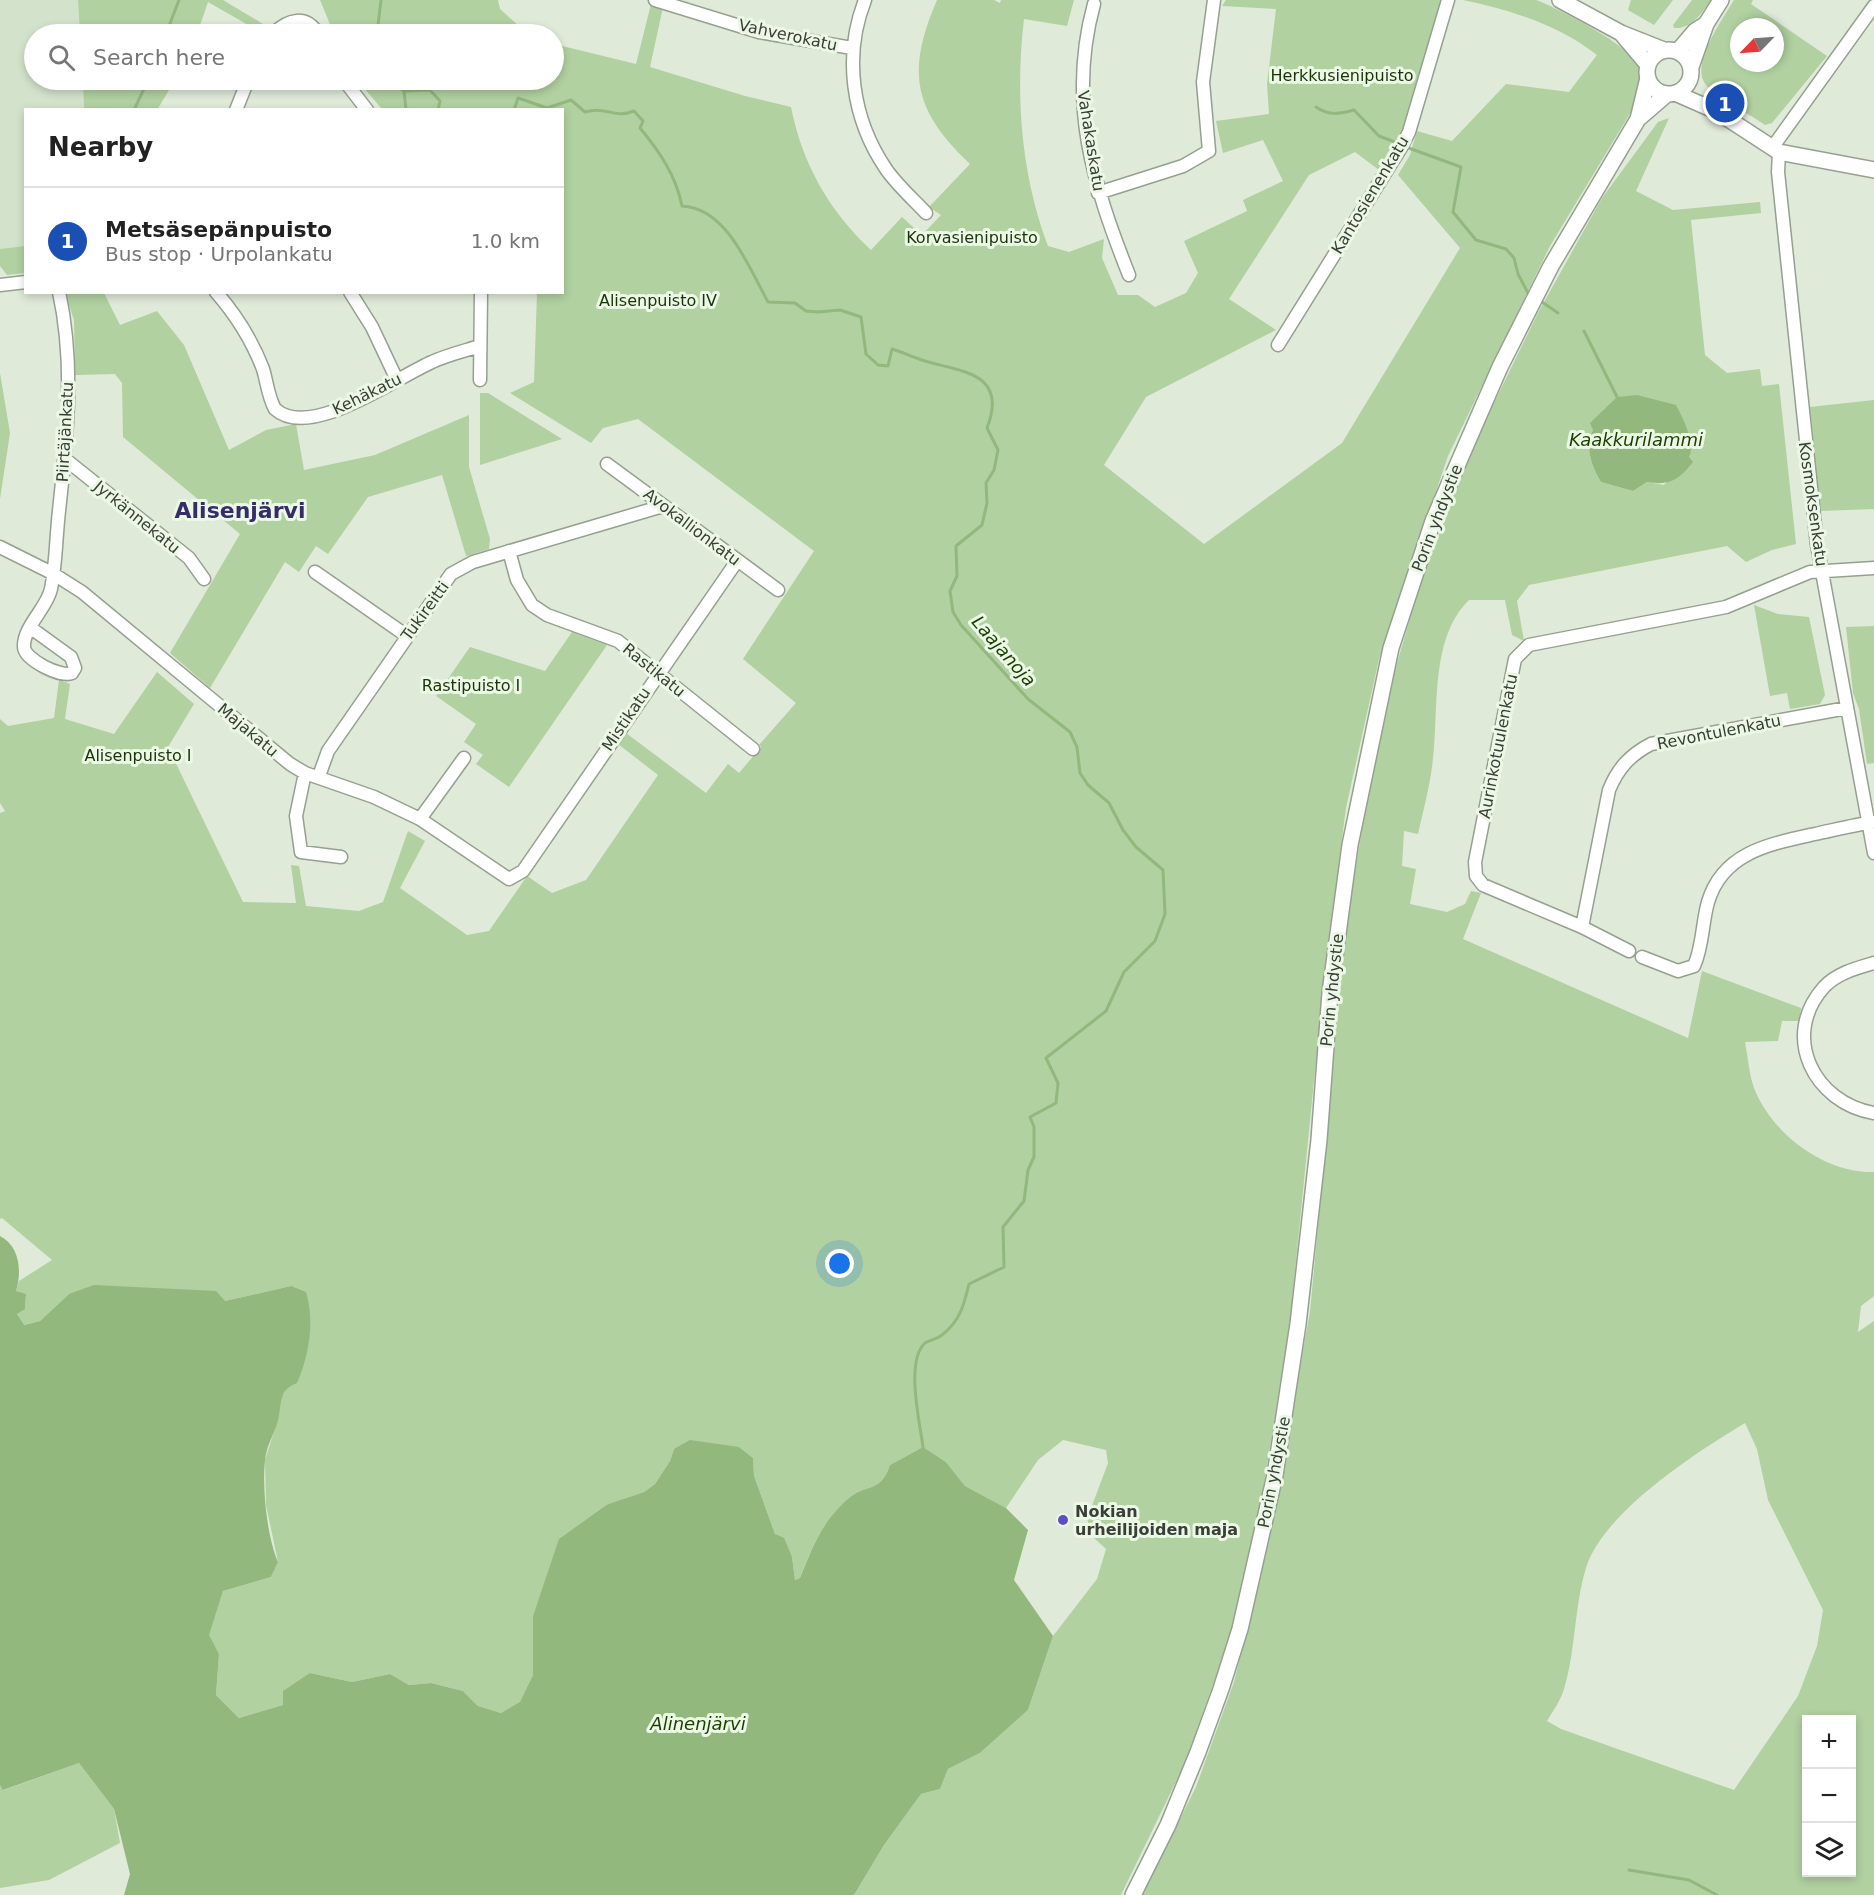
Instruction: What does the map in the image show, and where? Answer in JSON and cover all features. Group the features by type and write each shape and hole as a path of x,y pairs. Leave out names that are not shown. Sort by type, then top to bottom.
{"main road":[{"path":"1560,0 1621,33 1671,51 1688,60 1691,72 1710,108"},
{"path":"1671,94 1684,88 1706,24 1721,0"},
{"path":"1648,71 1654,55 1671,51 1706,24"},
{"path":"1621,33 1648,71 1654,88 1710,108 1775,150 1874,170"},
{"name":"Porin yhdystie","path":"1133,1895 1172,1815 1221,1689 1240,1629 1275,1475 1299,1313 1319,1140 1330,993 1350,844 1391,648 1433,521 1500,367 1551,266 1638,119 1648,71"},
{"name":"Porin yhdystie","path":"1638,119 1671,94"}],"street":[{"name":"Vahverokatu","path":"655,0 759,32 852,48"},
{"path":"865,0 852,48 857,105 864,128 887,170 926,213"},
{"path":"1098,193 1183,166 1209,150 1203,82 1214,0"},
{"name":"Kantosienenkatu","path":"1278,345 1402,146 1448,0"},
{"name":"Vahakaskatu","path":"1094,4 1086,31 1081,70 1085,120 1098,193 1130,275"},
{"path":"1775,150 1874,6"},
{"path":"287,24 299,19 310,24"},
{"path":"237,108 244,90"},
{"path":"352,90 365,108"},
{"name":"Kosmoksenkatu","path":"1775,150 1804,442 1822,570 1871,822 1874,853"},
{"path":"0,285 24,282"},
{"name":"Piirtäjänkatu","path":"31,628 50,592 64,459 68,359 66,323 59,294"},
{"name":"Kehäkatu","path":"218,294 236,316 250,342 263,369 271,402 279,413 295,416 340,411 433,361 480,346"},
{"path":"351,294 372,327 397,380"},
{"path":"480,380 481,294"},
{"name":"Jyrkännekatu","path":"64,459 189,558 204,579"},
{"name":"Avokallionkatu","path":"607,464 778,590"},
{"name":"Tukireitti","path":"319,776 328,751 451,574 473,562 663,506"},
{"name":"Majakatu","path":"0,548 52,573 110,614 290,764 305,773 374,797 420,819 503,876 509,879 515,878"},
{"name":"Rastikatu","path":"509,552 517,580 532,605 547,615 618,641 753,749"},
{"name":"Mistikatu","path":"515,878 523,871 658,672 737,561"},
{"name":"Aurinkotuulenkatu","path":"1629,951 1582,927 1483,885 1476,876 1475,862 1515,659 1529,645 1726,607 1798,576 1822,570 1874,568"},
{"path":"315,572 406,636"},
{"name":"Revontulenkatu","path":"1582,927 1609,790 1616,772 1638,751 1651,744 1847,708"},
{"path":"420,819 464,758"},
{"path":"305,773 296,816 301,852 341,856"},
{"path":"1642,957 1678,971 1694,966 1708,902 1717,881 1742,856 1772,843 1871,822"},
{"path":"1874,963 1842,974 1824,987 1813,1005 1806,1025 1804,1044 1813,1072 1829,1094 1851,1108 1874,1113"}],"shaded area":[{"path":"0,0 78,0 79,24 24,24 24,90 83,90 84,108 24,108 24,246 0,249"}],"green space":[{"path":"78,0 223,0 263,24 246,24 208,2 200,24 79,24"},
{"path":"320,0 498,0 500,9 517,24 330,24"},
{"path":"937,0 994,0 1000,3 1001,0 1074,0 1067,26 1024,19 1020,76 1022,134 1039,219 1048,246 1069,252 1104,239 1102,258 1118,295 1138,295 1155,307 1186,293 1198,273 1184,241 1247,211 1243,200 1283,181 1263,140 1223,153 1216,121 1269,114 1267,84 1276,9 1222,6 1226,0 1441,0 1401,134 1391,154 1379,170 1355,152 1309,175 1229,299 1276,330 1146,397 1104,465 1204,544 1342,443 1460,248 1398,175 1410,155 1417,131 1452,141 1506,84 1569,92 1597,55 1567,35 1534,20 1463,0 1536,0 1577,19 1610,39 1635,59 1641,67 1643,76 1634,107 1550,246 1448,456 1379,659 1346,808 1327,951 1290,1321 1262,1498 1238,1609 1215,1679 1184,1765 1121,1895 854,1895 884,1845 921,1794 940,1789 948,1769 980,1753 1028,1710 1053,1636 1097,1579 1106,1549 1094,1538 1087,1519 1108,1463 1106,1450 1063,1440 1038,1460 1006,1508 965,1486 946,1462 923,1447 890,1465 882,1480 856,1493 840,1507 825,1525 800,1578 795,1580 792,1557 775,1534 754,1476 753,1458 739,1447 674,1449 670,1461 655,1484 644,1492 608,1504 547,1581 533,1616 533,1675 520,1703 501,1713 478,1706 463,1691 431,1683 409,1685 390,1674 352,1682 310,1673 283,1705 239,1718 216,1695 219,1654 208,1635 223,1591 271,1577 278,1562 266,1505 265,1460 278,1419 279,1400 289,1386 291,1286 225,1301 69,1294 40,1321 23,1325 17,1314 25,1308 26,1295 16,1291 19,1281 52,1260 2,1218 0,1219 0,813 5,811 0,803 0,719 8,726 54,718 59,680 70,684 65,719 114,734 157,672 194,704 168,747 243,902 296,903 291,865 299,866 306,906 359,911 383,902 408,831 425,841 400,888 467,935 489,931 527,876 552,893 586,880 658,775 618,744 626,733 706,793 728,764 739,773 761,747 759,745 796,703 743,659 814,551 638,419 603,428 591,443 510,393 534,382 537,294 564,294 564,108 381,108 366,90 564,90 564,46 636,64 651,4 663,7 650,67 745,96 791,107 802,147 819,185 842,219 871,250 902,217 922,235 941,215 929,207 970,164 936,126 920,89 921,48"},
{"path":"1631,0 1673,0 1654,25 1628,10"},
{"path":"1692,0 1711,0 1691,23 1674,28 1673,25"},
{"path":"1734,0 1753,0 1751,4 1771,18 1730,18 1730,72 1784,72 1784,27 1827,56 1772,123 1765,125 1706,85 1702,76 1704,54"},
{"path":"83,90 169,90 158,108 84,108"},
{"path":"1669,118 1636,191 1673,210 1760,202 1761,213 1691,220 1705,355 1727,373 1760,369 1762,386 1779,384 1796,544 1772,550 1746,562 1727,546 1529,585 1517,601 1524,641 1512,635 1505,600 1469,600 1456,616 1441,656 1429,784 1418,834 1404,831 1402,866 1416,869 1410,904 1447,912 1465,904 1471,891 1481,893 1463,939 1688,1038 1702,971 1801,1008 1799,1021 1782,1021 1778,1041 1745,1042 1754,1088 1773,1121 1802,1148 1837,1166 1855,1171 1874,1172 1874,1296 1861,1306 1858,1332 1874,1321 1874,1895 1142,1895 1196,1787 1234,1682 1261,1574 1310,1312 1346,929 1369,785 1389,691 1418,591 1468,456 1539,311 1602,198 1658,122","holes":["1676,405 1692,442 1689,457 1664,485 1647,482 1633,491 1601,482 1589,450 1593,430","1745,1423 1757,1449 1768,1500 1823,1610 1817,1646 1798,1696 1734,1790 1561,1729 1547,1721 1564,1689 1571,1659 1582,1583 1596,1547 1611,1526 1654,1485 1702,1450"]},
{"path":"24,246 24,273 7,275 0,266 0,249"},
{"path":"65,294 104,294 120,325 157,311 184,345 229,450 266,430 296,424 304,470 375,455 469,415 469,467 490,539 489,549 466,556 442,475 368,497 328,554 316,546 299,572 285,562 210,688 170,653 240,534 123,437 122,383 115,374 75,375 74,320"},
{"path":"0,373 10,433 0,499"},
{"path":"480,393 488,393 562,439 480,465"},
{"path":"1874,400 1874,509 1820,511 1810,407"},
{"path":"1754,605 1778,614 1809,617 1825,695 1820,704 1790,709 1787,693 1770,696"},
{"path":"1874,626 1874,763 1867,764 1859,709 1853,693 1846,627"},
{"name":"Rastipuisto I","path":"572,632 607,645 509,787 476,764 483,755 464,742 476,724 436,696 470,647 545,671"},
{"path":"79,1763 114,1809 120,1843 49,1880 0,1888 0,1785 4,1790"}],"water":[{"name":"Kaakkurilammi","path":"1637,395 1676,405 1688,431 1691,445 1689,457 1693,462 1673,480 1662,483 1647,482 1633,491 1601,482 1590,457 1589,443 1593,430 1590,423 1617,397"},
{"name":"Alinenjärvi","path":"0,1236 12,1246 18,1260 19,1276 16,1291 26,1294 25,1309 17,1314 24,1325 40,1321 69,1294 94,1285 216,1291 225,1301 291,1286 306,1292 310,1327 305,1361 297,1383 287,1390 282,1398 278,1421 265,1461 266,1512 278,1562 271,1577 223,1591 209,1635 219,1654 216,1695 239,1718 283,1705 283,1691 310,1673 352,1682 390,1674 409,1685 431,1683 463,1691 478,1706 501,1713 520,1702 533,1675 533,1616 559,1539 608,1504 644,1492 655,1484 670,1461 674,1449 690,1440 739,1447 753,1458 754,1476 775,1534 784,1538 792,1557 795,1580 800,1578 825,1525 840,1507 856,1493 882,1480 890,1465 923,1447 946,1462 965,1486 1006,1508 1028,1530 1014,1580 1053,1636 1028,1710 980,1753 948,1769 940,1789 921,1794 884,1845 854,1895 124,1895 130,1874 114,1809 79,1763 3,1790 0,1785"}],"waterway":[{"path":"170,24 179,0"},
{"name":"Laajanoja","path":"378,24 381,0"},
{"path":"135,108 143,90"},
{"name":"Laajanoja","path":"403,90 430,90"},
{"name":"Laajanoja","path":"430,90 440,101 438,108"},
{"path":"404,91 406,108"},
{"name":"Laajanoja","path":"515,108 518,98 547,108"},
{"name":"Laajanoja","path":"547,108 571,100 585,112 600,110 621,114 634,111 643,121 640,128 671,174 682,206 698,209 712,217 724,228 744,257 768,302 795,303 806,311 840,310 861,317 866,354 878,365 888,366 892,349 962,371 975,376 985,384 991,394 992,409 987,428 998,450 994,470 986,483 987,503 982,525 956,546 957,576 950,591 953,612 961,625 1028,699 1070,732 1077,747 1080,773 1088,785 1109,803 1123,830 1136,847 1163,870 1165,914 1155,941 1124,972 1106,1011 1046,1058 1058,1083 1056,1103 1030,1117 1034,1127 1034,1157 1028,1170 1024,1201 1003,1227 1004,1267 969,1284 963,1306 953,1324 940,1336 925,1343 919,1352 916,1363 915,1393 923,1447"},
{"path":"1316,107 1325,112 1335,113 1354,110 1379,136 1400,144"},
{"path":"1406,147 1461,167 1453,212 1476,240 1506,249 1514,258 1518,274 1528,293"},
{"path":"1542,302 1558,313"},
{"path":"1584,331 1617,397"},
{"path":"1629,1870 1689,1880 1717,1895"}],"place":[{"name":"Metsäsepänpuisto","path":"1725,103"},
{"name":"Nokian urheilijoiden maja","path":"1063,1520"}],"district":[{"name":"Alisenjärvi","path":"240,510"}],"park label":[{"name":"Herkkusienipuisto","path":"1342,75"},
{"name":"Korvasienipuisto","path":"972,237"},
{"name":"Alisenpuisto IV","path":"658,300"},
{"name":"Alisenpuisto I","path":"138,755"}]}
